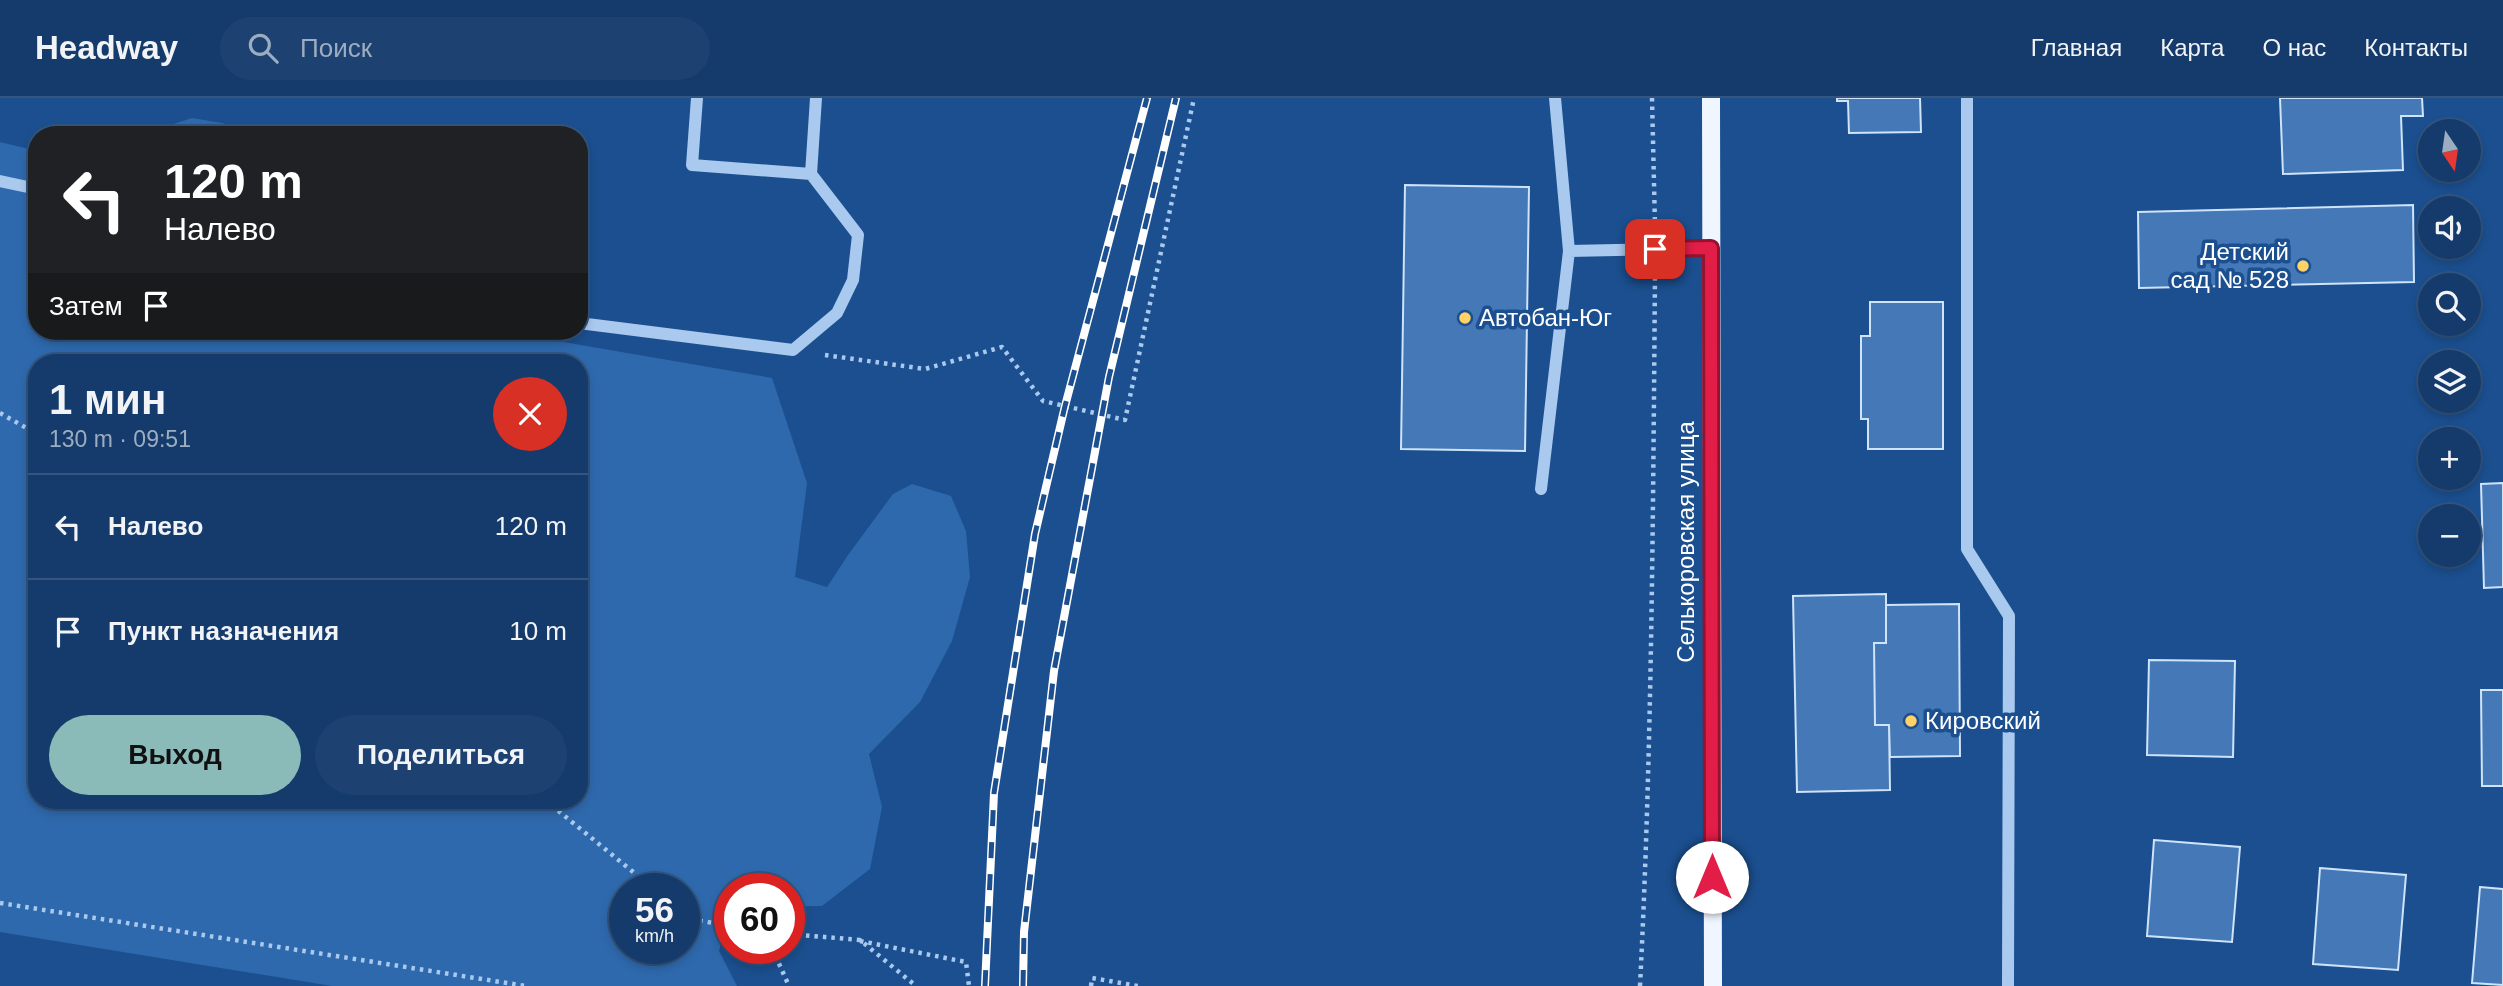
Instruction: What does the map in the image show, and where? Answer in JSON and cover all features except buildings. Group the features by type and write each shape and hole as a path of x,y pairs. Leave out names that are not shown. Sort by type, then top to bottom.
{"main road":[{"name":"Селькоровская улица","path":"1711,98 1713,986"}],"lane":[{"path":"697,98 692,165 810,174"},
{"path":"588,324 793,350 837,313 853,280 858,235 810,174 816,98"},
{"path":"1541,489 1569,251 1555,98"},
{"path":"1968,98 1967,549 2009,616 2008,986"},
{"path":"0,181 28,186"},
{"path":"1569,251 1711,248"}],"path":[{"path":"793,350 925,369 1002,347 1043,401 1125,419 1194,98"},
{"path":"1640,986 1651,657 1655,249 1652,98"},
{"path":"0,413 28,429"},
{"path":"556,809 634,873"},
{"path":"0,904 526,986"},
{"path":"805,935 860,940 966,962 969,986"},
{"path":"860,940 916,986"},
{"path":"779,964 789,986"},
{"path":"1091,986 1092,978 1138,986"}],"shaded area":[{"path":"192,118 232,126 167,126"},
{"path":"0,142 28,149 28,340 551,340 772,378 807,483 795,577 827,587 893,494 912,484 951,496 966,531 970,577 952,641 920,702 869,754 882,807 870,869 822,906 805,906 805,873 714,873 714,964 726,964 737,986 332,986 0,932"}],"railway":[{"path":"985,986 994,793 1035,534 1065,406 1147,98"},
{"path":"1023,986 1024,932 1054,671 1109,377 1176,98"}],"place":[{"name":"Детский сад № 528","path":"2303,266"},
{"name":"Автобан-Юг","path":"1465,318"},
{"name":"Кировский","path":"1911,721"}],"route":[{"path":"1655,249 1711,248 1712,877"}]}
